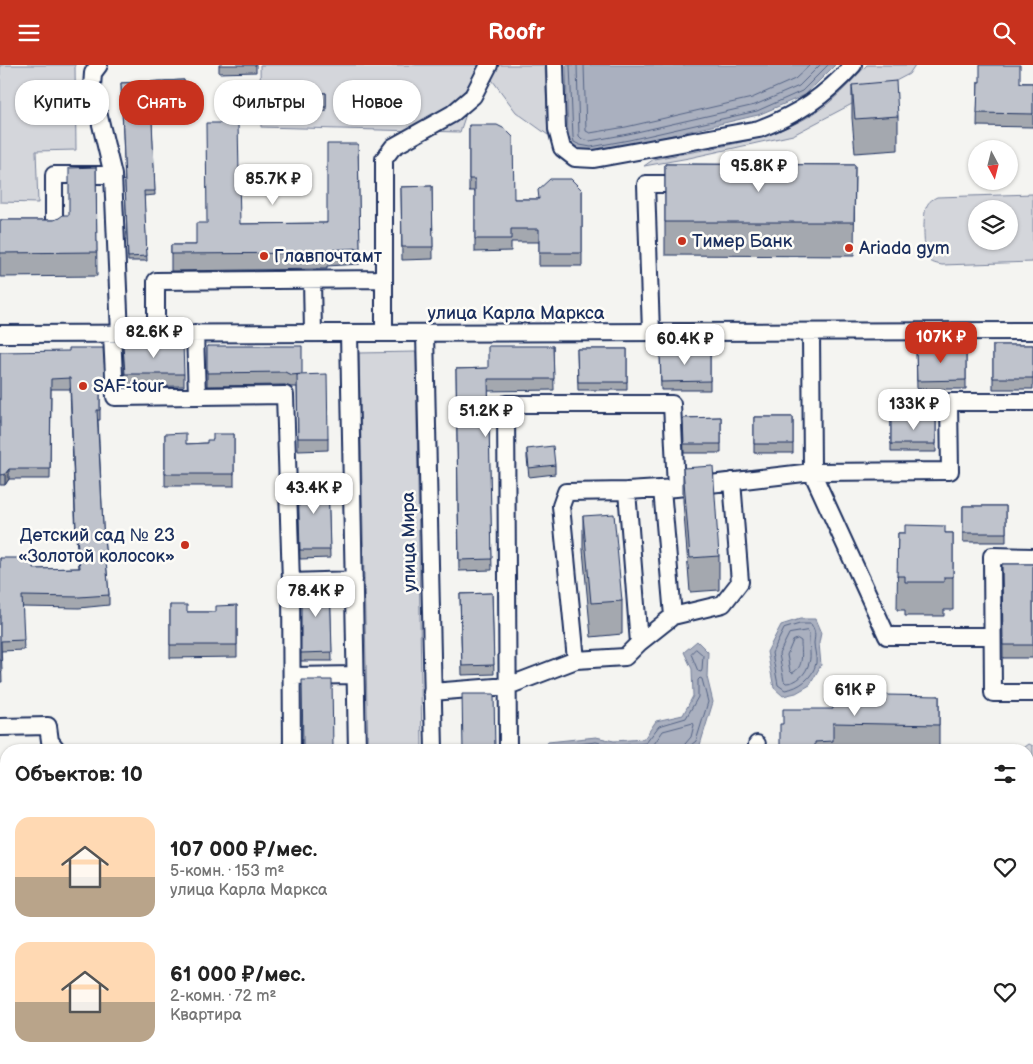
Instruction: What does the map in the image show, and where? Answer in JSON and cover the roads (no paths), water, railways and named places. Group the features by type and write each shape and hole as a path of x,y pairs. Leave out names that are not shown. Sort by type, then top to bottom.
{"street":[{"path":"99,65 93,73 92,87 113,175 116,334 115,397 285,395 291,582 292,744"},
{"path":"384,333 384,159 393,147 452,114 473,96 489,65"},
{"path":"555,65 557,129 562,149 575,158 594,159 759,129 782,120 811,104 836,84 853,65"},
{"path":"36,234 54,234 54,175 113,175"},
{"path":"651,333 646,184 704,184"},
{"path":"156,334 156,281 384,279"},
{"path":"312,280 313,333"},
{"name":"улица Карла Маркса","path":"0,334 1033,331"},
{"path":"811,332 812,472 887,636 992,636"},
{"path":"195,333 197,396"},
{"path":"350,333 357,744"},
{"name":"улица Мира","path":"425,333 434,744"},
{"path":"576,660 561,505 566,492 669,488 812,472 950,471 949,402 1033,402"},
{"path":"508,744 506,404 672,404 669,488 673,616"},
{"path":"432,692 508,686 576,660 625,657 639,643 673,616 723,604 740,582 732,481"},
{"path":"626,491 639,643"},
{"path":"1033,557 992,556 993,693 1033,693"},
{"path":"291,582 354,580"},
{"path":"292,676 356,675"},
{"path":"0,727 48,727 50,741 52,744"}],"water":[{"path":"566,65 835,65 805,95 758,115 630,145 590,152 578,150 570,145 568,138"},
{"path":"800,619 815,619 821,633 819,643 821,665 810,685 796,693 783,696 774,688 767,652 781,625"},
{"path":"697,641 708,652 707,677 713,702 700,744 547,744 548,742 596,737 614,741 644,739 656,721 683,715 693,696 692,669 684,652"}],"place":[{"name":"Тимер Банк","path":"682,241"},
{"name":"Ariada gym","path":"849,248"},
{"name":"Главпочтамт","path":"264,256"},
{"name":"SAF-tour","path":"83,386"},
{"name":"Детский сад № 23 «Золотой колосок»","path":"185,545"}]}
